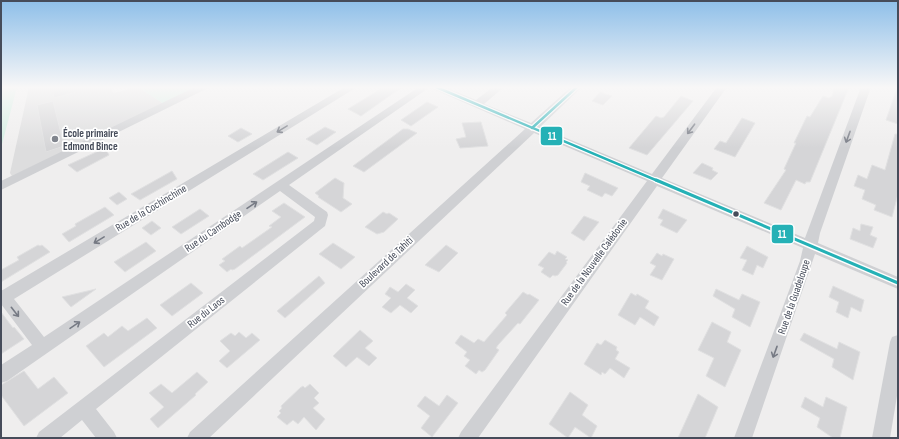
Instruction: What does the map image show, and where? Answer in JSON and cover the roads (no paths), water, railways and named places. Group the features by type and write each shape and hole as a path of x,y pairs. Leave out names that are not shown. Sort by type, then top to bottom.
{"street":[{"path":"1,186 161,107"},
{"name":"Rue de la Cochinchine","path":"42,347 4,297 318,107"},
{"name":"Rue du Cambodge","path":"1,375 395,107"},
{"path":"485,107 898,283"},
{"name":"Boulevard de Tahiti","path":"196,438 555,107"},
{"name":"Rue de la Nouvelle Calédonie","path":"467,438 707,107"},
{"name":"Rue de la Guadeloupe","path":"744,438 808,261 813,232 859,107"},
{"name":"Rue du Laos","path":"44,438 320,223 322,215 280,186"},
{"path":"881,438 898,342"},
{"path":"84,408 108,438"}],"place":[{"name":"École primaire Edmond Bince","path":"55,139"}]}
